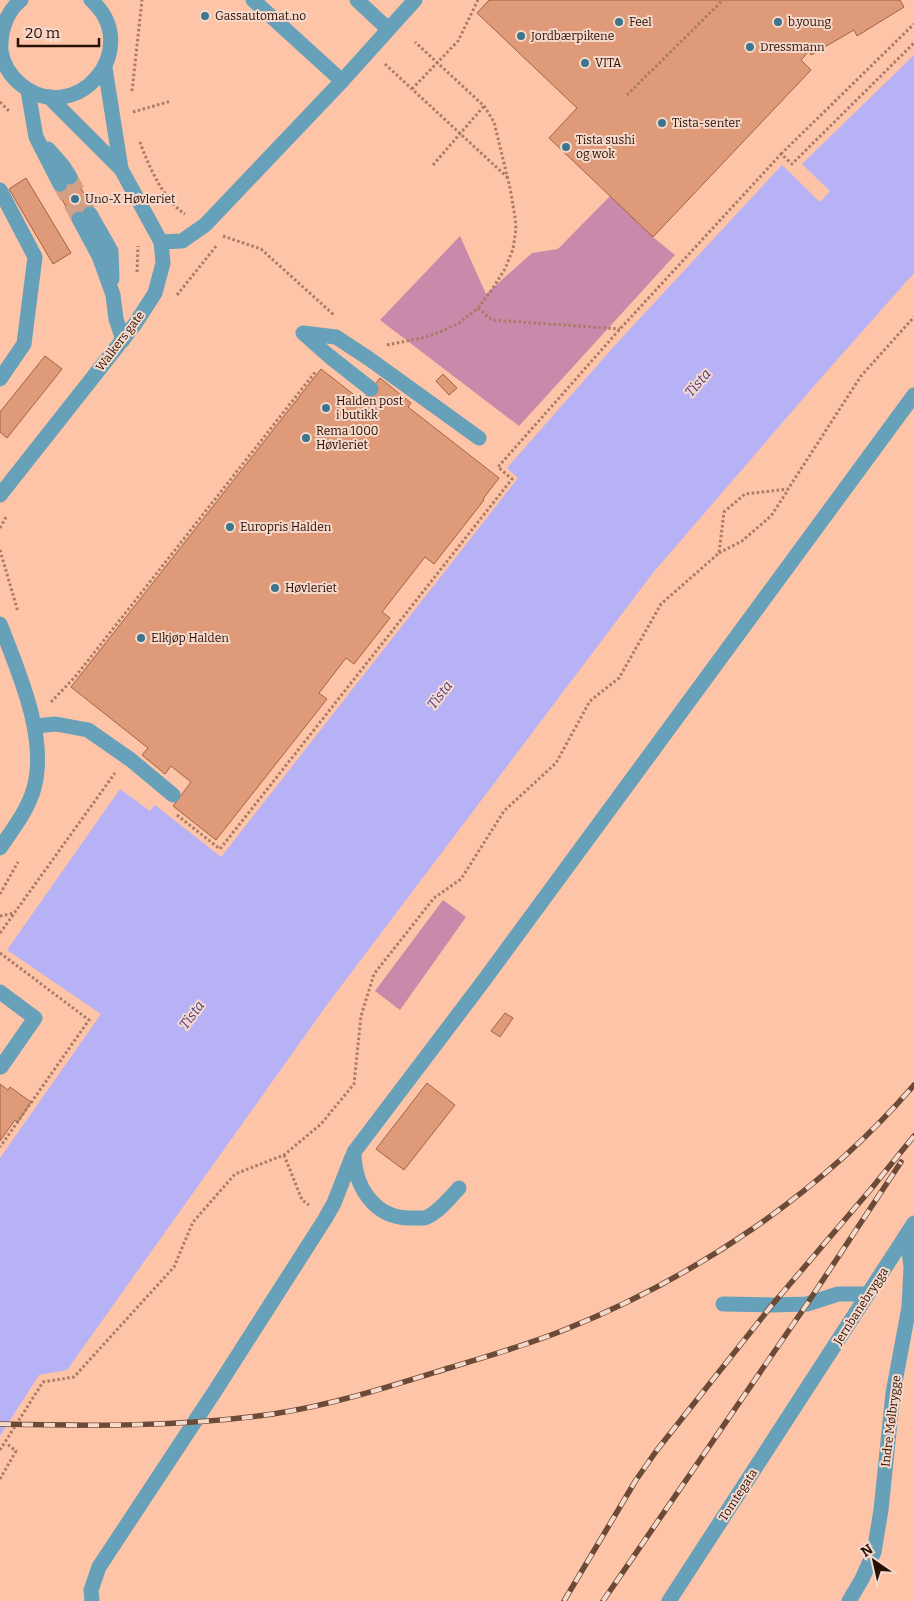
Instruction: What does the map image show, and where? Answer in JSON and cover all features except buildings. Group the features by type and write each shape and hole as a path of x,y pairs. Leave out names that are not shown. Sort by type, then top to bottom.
{"street":[{"path":"253,0 342,81"},
{"path":"357,0 388,29"},
{"path":"161,242 182,241 205,225 342,81 415,0"},
{"path":"0,4 18,2"},
{"path":"18,2 7,16 2,29 1,58 12,77 28,90 49,97 66,97 82,92 95,81 105,68 110,54 111,38 108,23 100,3"},
{"name":"Walkers gate","path":"105,68 121,169"},
{"path":"28,90 36,137 63,166 65,181"},
{"name":"Walkers gate","path":"0,495 123,340 155,293 163,264 161,242 121,169 49,97"},
{"path":"0,190 35,257 24,344 0,378"},
{"path":"84,216 113,295 116,319 123,340"},
{"path":"371,390 303,333 336,337 479,438"},
{"path":"92,1601 91,1590 99,1567 215,1391 334,1203 354,1152 482,983 914,395"},
{"path":"0,624 35,726 37,761 34,787 23,815 0,848"},
{"path":"35,726 56,724 88,730 131,760 173,795"},
{"path":"0,992 35,1018 1,1067"},
{"path":"354,1152 354,1166 357,1179 366,1194 383,1212 404,1218 425,1218 459,1188"},
{"name":"Jernbanebrygga","path":"807,1388 914,1223"},
{"name":"Indre Mølbrygge","path":"849,1601 862,1579 874,1552 881,1510 893,1393 909,1307 911,1267 907,1236"},
{"path":"722,1304 806,1304 838,1294 868,1294"},
{"name":"Tomtegata","path":"669,1601 807,1388"}],"path":[{"path":"412,89 458,41 478,0"},
{"path":"627,95 723,0"},
{"path":"173,812 220,849 512,479 498,467 620,328 781,154 914,24"},
{"path":"385,345 422,338 440,332 458,323 478,308 492,291 504,269 513,249 516,229 494,122 484,106 415,42"},
{"path":"781,154 792,164 914,43"},
{"path":"384,64 507,178"},
{"path":"130,113 171,102"},
{"path":"433,165 484,106"},
{"path":"140,141 146,160 167,197 182,213 224,236 261,249 334,316"},
{"path":"137,273 138,239"},
{"path":"478,308 492,320 620,328"},
{"path":"0,1450 43,1382 74,1377 174,1267 193,1222 235,1174 284,1155 321,1124 354,1084 360,1016 374,974 434,898 461,879 504,811 556,764 590,701 620,678 661,604 719,552 742,541 771,516 861,376 914,317"},
{"path":"49,704 75,677 329,356"},
{"path":"719,552 724,512 745,494 788,489"},
{"path":"0,933 118,768"},
{"path":"0,916 14,913"},
{"path":"284,1155 302,1200 324,1219"},
{"path":"0,1478 16,1450 6,1443"}],"shaded area":[{"path":"611,195 654,238 675,255 519,426 380,320 460,236 486,294 532,253 558,249"},
{"path":"443,900 466,917 400,1010 375,991"}],"water":[{"name":"Tista","path":"914,55 914,273 652,574 326,1006 67,1370 39,1375 0,1436 0,1158 101,1014 7,950 120,789 150,811 155,805 221,857 518,478 507,468 617,343 782,165 820,202 830,191 802,164"}],"tunnel":[{"path":"70,177 90,214"},
{"path":"60,184 79,219"}],"railway":[{"path":"0,1424 103,1425 171,1423 273,1414 318,1406 405,1382 493,1355 564,1330 613,1309 661,1285 708,1258 754,1228 839,1161 878,1124 914,1085"},
{"path":"564,1601 636,1480 657,1450 772,1305 914,1136"},
{"path":"603,1601 807,1304 901,1162"}],"place":[{"name":"Gassautomat.no","path":"205,16"},
{"name":"Feel","path":"619,22"},
{"name":"b.young","path":"778,22"},
{"name":"Jordbærpikene","path":"521,36"},
{"name":"Dressmann","path":"750,47"},
{"name":"VITA","path":"585,63"},
{"name":"Tista-senter","path":"662,123"},
{"name":"Tista sushi og wok","path":"566,147"},
{"name":"Uno-X Høvleriet","path":"75,199"},
{"name":"Halden post i butikk","path":"326,408"},
{"name":"Rema 1000 Høvleriet","path":"306,438"},
{"name":"Europris Halden","path":"230,527"},
{"name":"Høvleriet","path":"275,588"},
{"name":"Elkjøp Halden","path":"141,638"}]}
